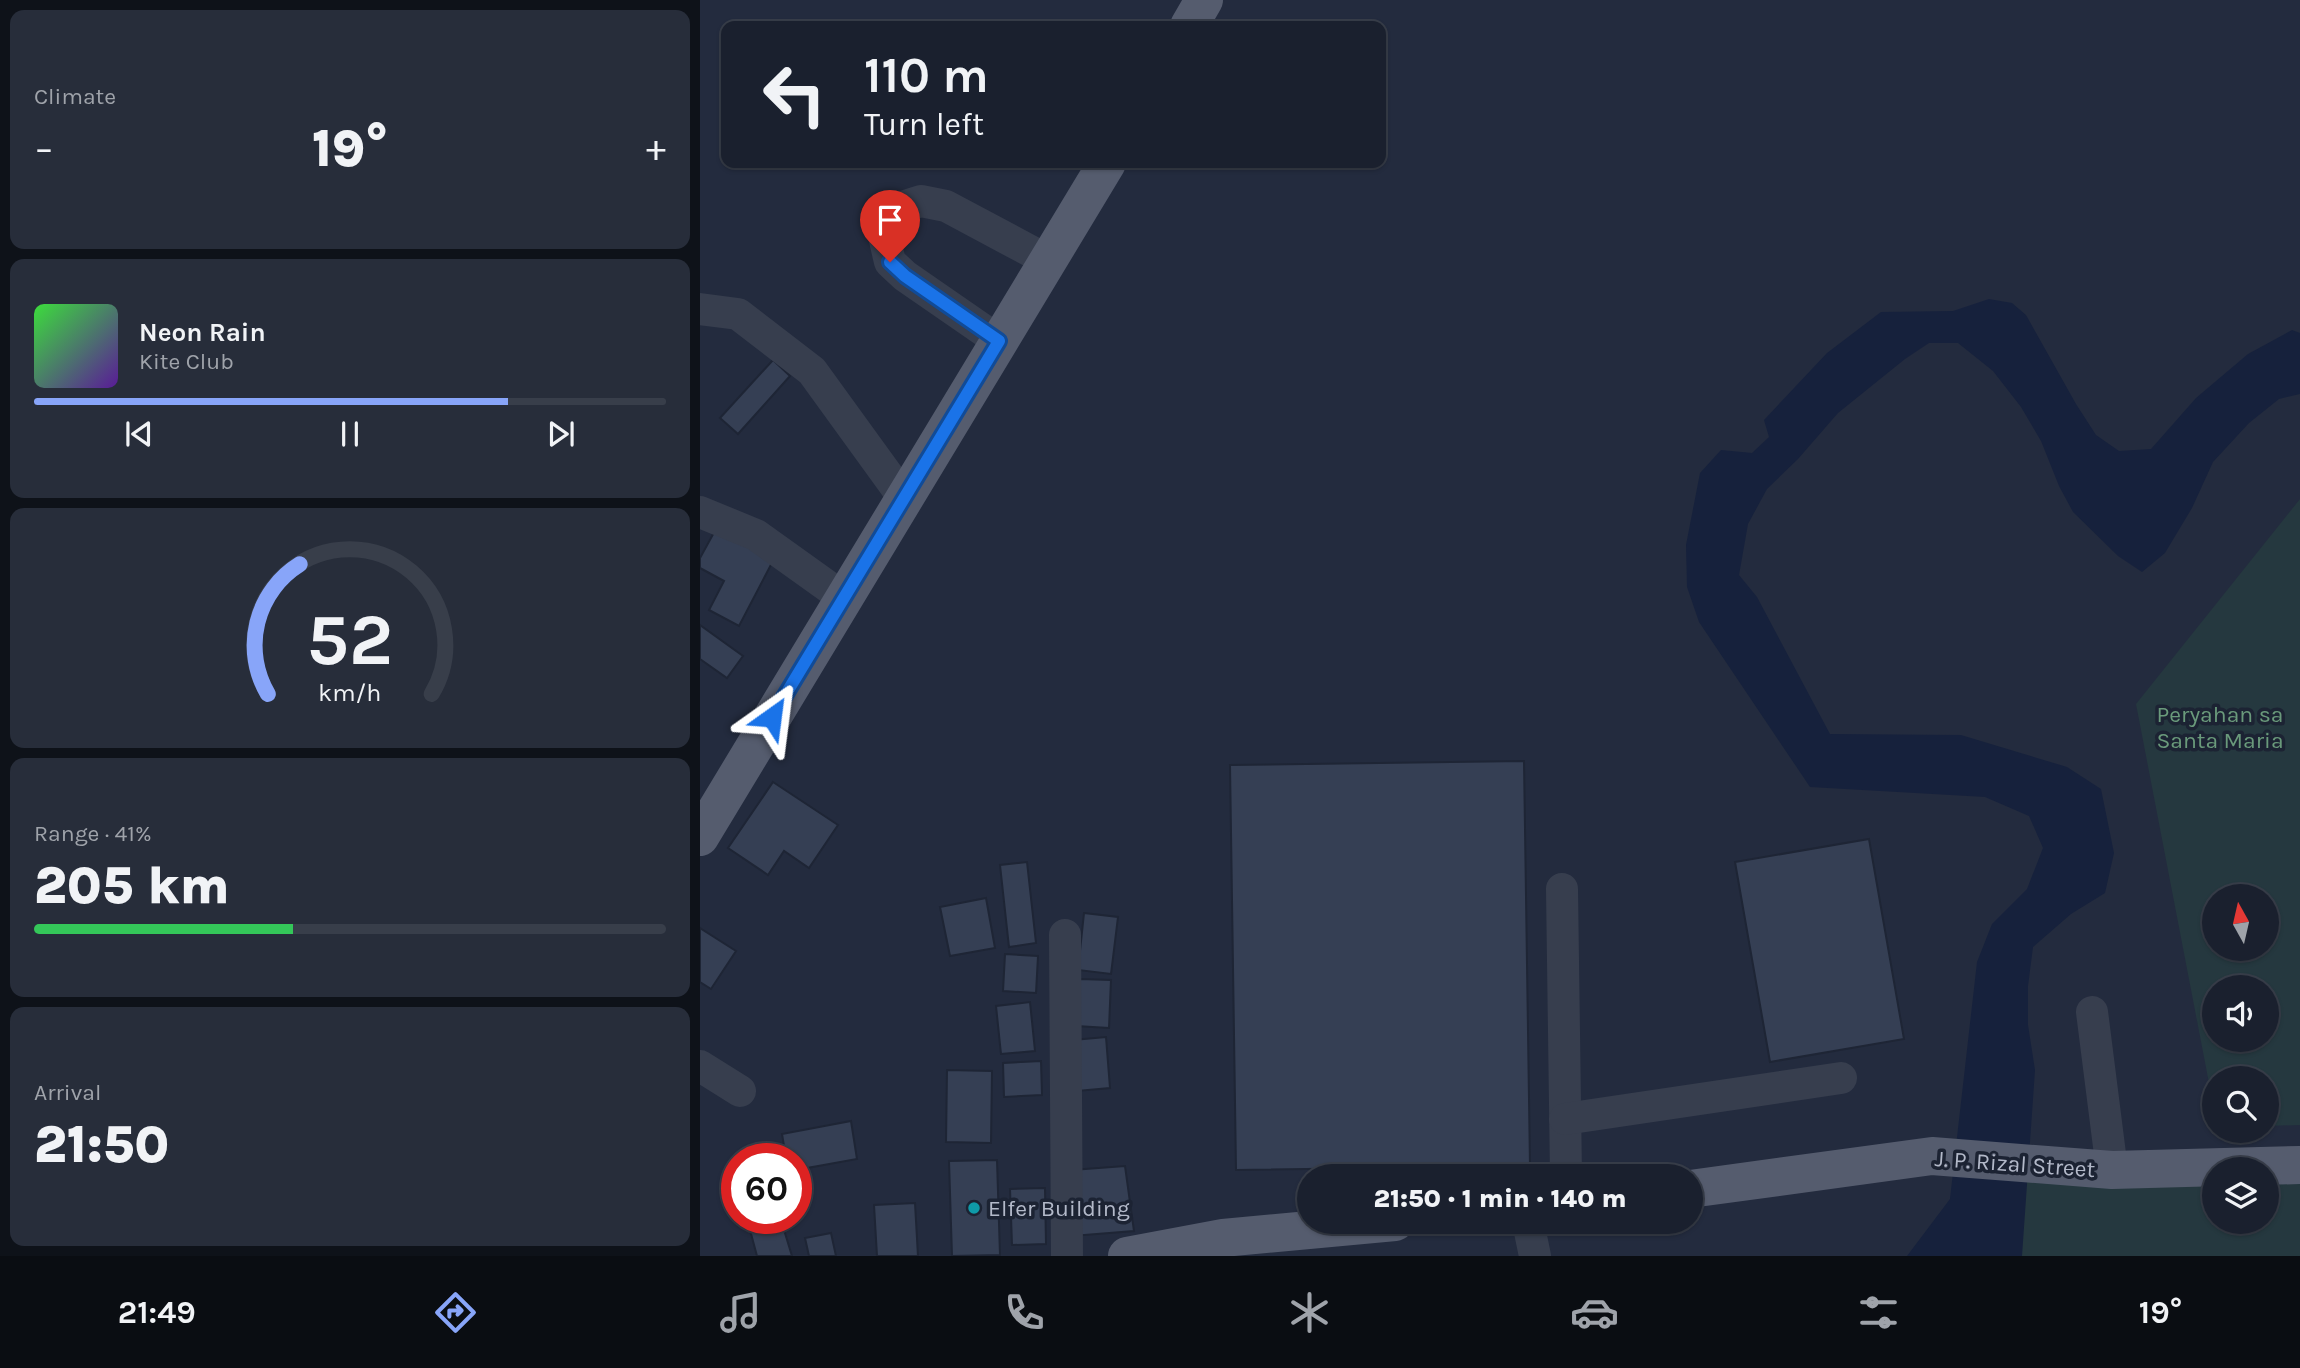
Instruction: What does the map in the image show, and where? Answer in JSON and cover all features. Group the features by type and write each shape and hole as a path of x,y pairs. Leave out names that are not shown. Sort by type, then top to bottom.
{"main road":[{"path":"1192,21 1204,0"},
{"path":"700,836 1104,168"},
{"name":"J. P. Rizal Street","path":"1703,1187 1932,1156 2112,1170 2300,1165"},
{"path":"1127,1256 1223,1238 1297,1231"}],"street":[{"path":"999,341 905,276 890,262 884,236 902,207 921,201 946,206 1049,261"},
{"path":"700,309 738,314 812,371 904,498"},
{"path":"700,512 756,536 844,598"},
{"path":"1562,889 1566,1164"},
{"path":"1065,935 1067,1256"},
{"path":"2092,1013 2112,1170"},
{"path":"700,1066 740,1091"},
{"path":"1566,1119 1841,1078"},
{"path":"1530,1234 1535,1256"}],"green space":[{"name":"Peryahan sa Santa Maria","path":"2300,499 2300,1125 2279,1126 2279,1066 2206,1066 2203,1052 2279,1052 2279,975 2202,975 2202,1047 2136,704"},
{"path":"2028,1176 2202,1181 2202,1234 2279,1234 2279,1182 2300,1183 2300,1256 2013,1256"}],"water":[{"path":"1989,299 2012,303 2026,315 2096,435 2119,451 2151,449 2196,398 2248,354 2292,330 2300,333 2300,394 2279,399 2249,423 2213,462 2192,508 2165,553 2142,572 2118,556 2073,512 2041,441 2021,407 1993,371 1958,343 1929,343 1838,413 1798,459 1767,489 1748,524 1739,575 1757,597 1830,734 1961,735 2067,767 2101,789 2114,853 2105,893 2071,914 2033,947 2028,986 2028,1025 2035,1070 2022,1256 1907,1256 1950,1199 1977,962 1992,924 2027,889 2043,848 2029,816 1985,797 1810,787 1699,622 1687,587 1686,545 1700,473 1721,450 1752,453 1769,437 1764,420 1827,353 1881,312 1953,311"}],"building":[{"path":"773,360 790,376 738,434 720,418"},
{"path":"717,527 775,557 739,626 709,610 724,581 700,568 700,558"},
{"path":"700,625 743,656 727,678 700,659"},
{"path":"1524,761 1530,1164 1297,1164 1297,1169 1236,1170 1230,765"},
{"path":"773,782 838,825 809,868 784,851 768,875 728,848"},
{"path":"1869,839 1904,1039 1770,1062 1735,862"},
{"path":"1027,862 1036,943 1009,947 1000,865"},
{"path":"986,898 995,948 950,956 940,907"},
{"path":"1084,913 1118,917 1111,974 1078,970"},
{"path":"700,928 736,951 711,989 700,982"},
{"path":"1005,954 1038,956 1036,993 1003,991"},
{"path":"1079,979 1111,980 1109,1028 1076,1026"},
{"path":"1030,1002 1035,1051 1001,1054 996,1006"},
{"path":"1106,1037 1110,1088 1077,1091 1073,1040"},
{"path":"1041,1061 1042,1095 1004,1097 1003,1063"},
{"path":"947,1070 992,1071 991,1143 946,1142"},
{"path":"851,1121 857,1159 812,1167 812,1143 784,1143 782,1134"},
{"name":"Elfer Building","path":"997,1160 1000,1255 952,1256 949,1161"},
{"path":"1125,1166 1134,1231 1072,1236 1072,1170"},
{"path":"1045,1188 1046,1244 1012,1245 1010,1189"},
{"path":"915,1203 918,1256 877,1256 874,1205"},
{"path":"831,1233 836,1256 809,1256 805,1238"},
{"path":"751,1234 785,1234 792,1256 757,1256"}],"place":[{"name":"Elfer Building","path":"974,1208"}],"route":[{"path":"772,717 999,341 905,276 890,262"}]}
